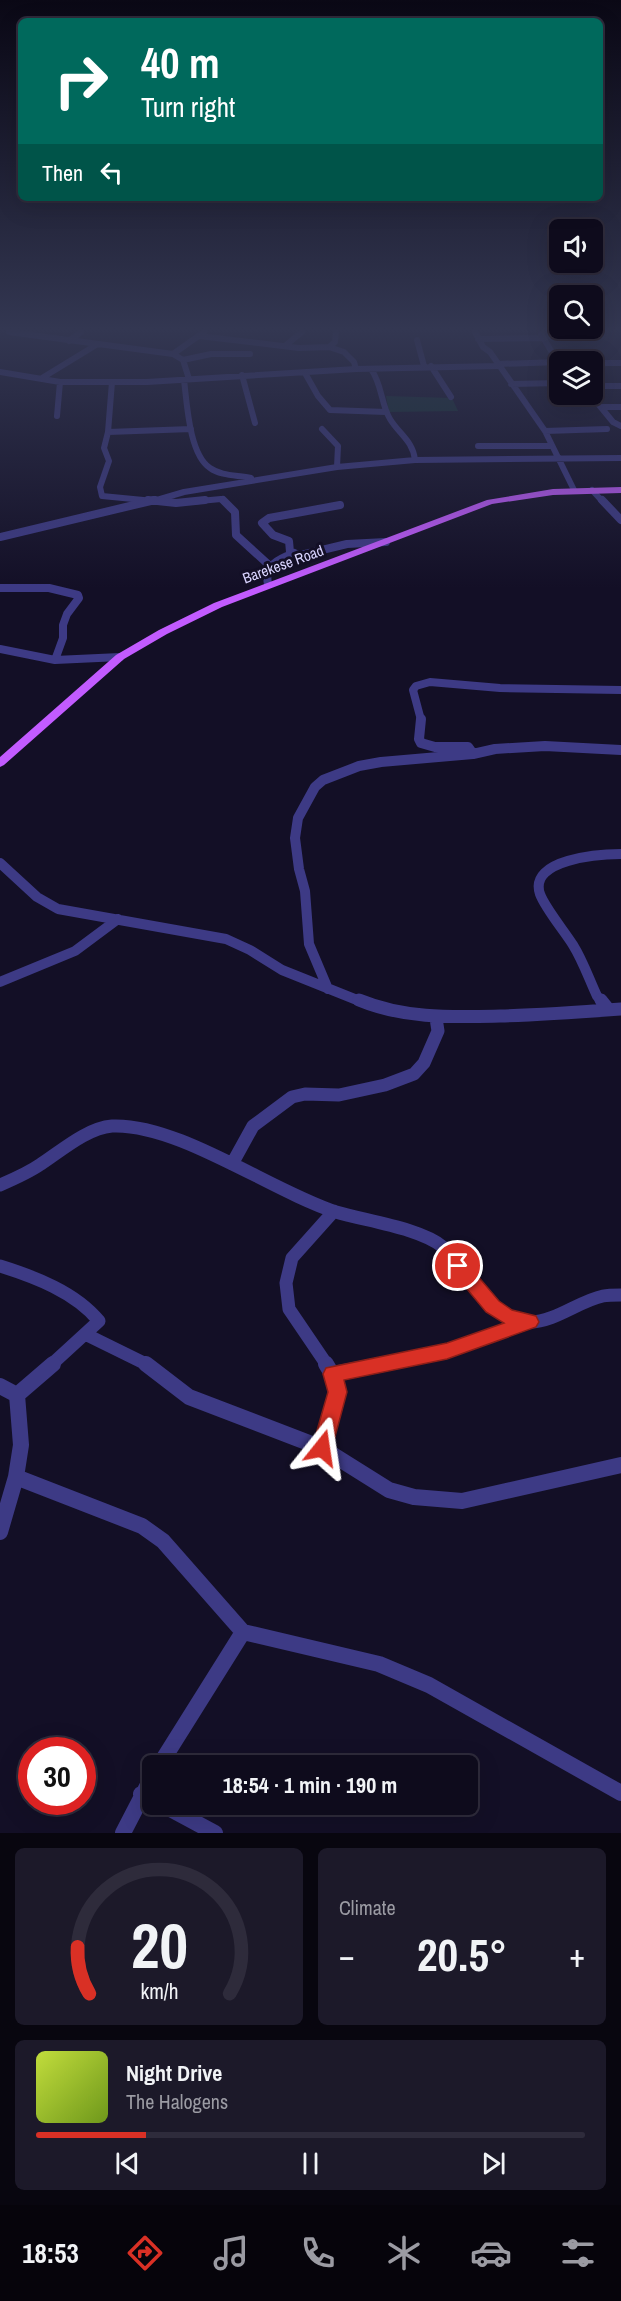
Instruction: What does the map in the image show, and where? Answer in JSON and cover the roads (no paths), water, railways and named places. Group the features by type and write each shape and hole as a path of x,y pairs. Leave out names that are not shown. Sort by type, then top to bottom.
{"main road":[{"name":"Barekese Road","path":"0,763 120,657 190,617 268,584 489,502 535,493 621,490"}],"street":[{"path":"109,418 104,448 109,461 100,487 102,496 176,503 221,498 235,510 238,518 236,535 270,566"},
{"path":"190,418 195,442 210,468 257,479"},
{"path":"254,418 255,423"},
{"path":"389,418 403,432 415,453 415,460"},
{"path":"535,418 545,431 573,490"},
{"path":"108,432 191,429"},
{"path":"322,429 338,446 338,467"},
{"path":"545,431 607,429"},
{"path":"478,446 552,446"},
{"path":"0,537 184,492 338,467 415,460 621,458"},
{"path":"592,490 621,520"},
{"path":"340,506 262,523 266,529 289,541 290,552 301,555 347,544 386,542"},
{"path":"268,584 265,577 273,562 294,553"},
{"path":"0,588 49,588 78,595 79,598 67,614 63,625 63,639 55,660"},
{"path":"0,649 55,660 120,657"},
{"path":"473,753 468,747 435,747 421,743 419,739 421,719 413,690 416,686 430,682 500,688 621,690"},
{"path":"328,989 309,944 305,891 294,838 298,818 315,787 323,780 359,766 381,762 515,747 621,750"},
{"path":"615,1010 597,996 575,948 540,894 540,884 543,875 555,867 585,856 603,853 621,854"},
{"path":"0,863 48,906 64,912 81,912 226,939 282,969 328,989 365,1004 401,1013 436,1018 615,1010"},
{"path":"0,982 75,951 118,919"},
{"path":"232,1164 254,1126 292,1097 305,1094 339,1095 402,1081 414,1074 424,1063 438,1031 436,1018"},
{"path":"0,1185 22,1177 98,1129 116,1126 149,1130 232,1164 244,1172 334,1211 428,1237 444,1248 492,1306 508,1317 530,1322"},
{"path":"322,1448 337,1392 333,1374 289,1309 285,1283 292,1258 334,1211"},
{"path":"0,1266 28,1275 80,1302 99,1322 17,1395"},
{"path":"333,1374 447,1351 548,1318 603,1296 621,1295"},
{"path":"87,1335 144,1362 189,1397 322,1448 389,1490 414,1497 462,1501 621,1465"},
{"path":"0,1386 17,1395"},
{"path":"0,1532 16,1477 21,1444 17,1395"},
{"path":"16,1477 142,1526 163,1541 243,1632 379,1664 429,1685 621,1793"},
{"path":"166,1755 243,1632"},
{"path":"123,1833 142,1804"},
{"path":"181,1815 215,1833"}]}
